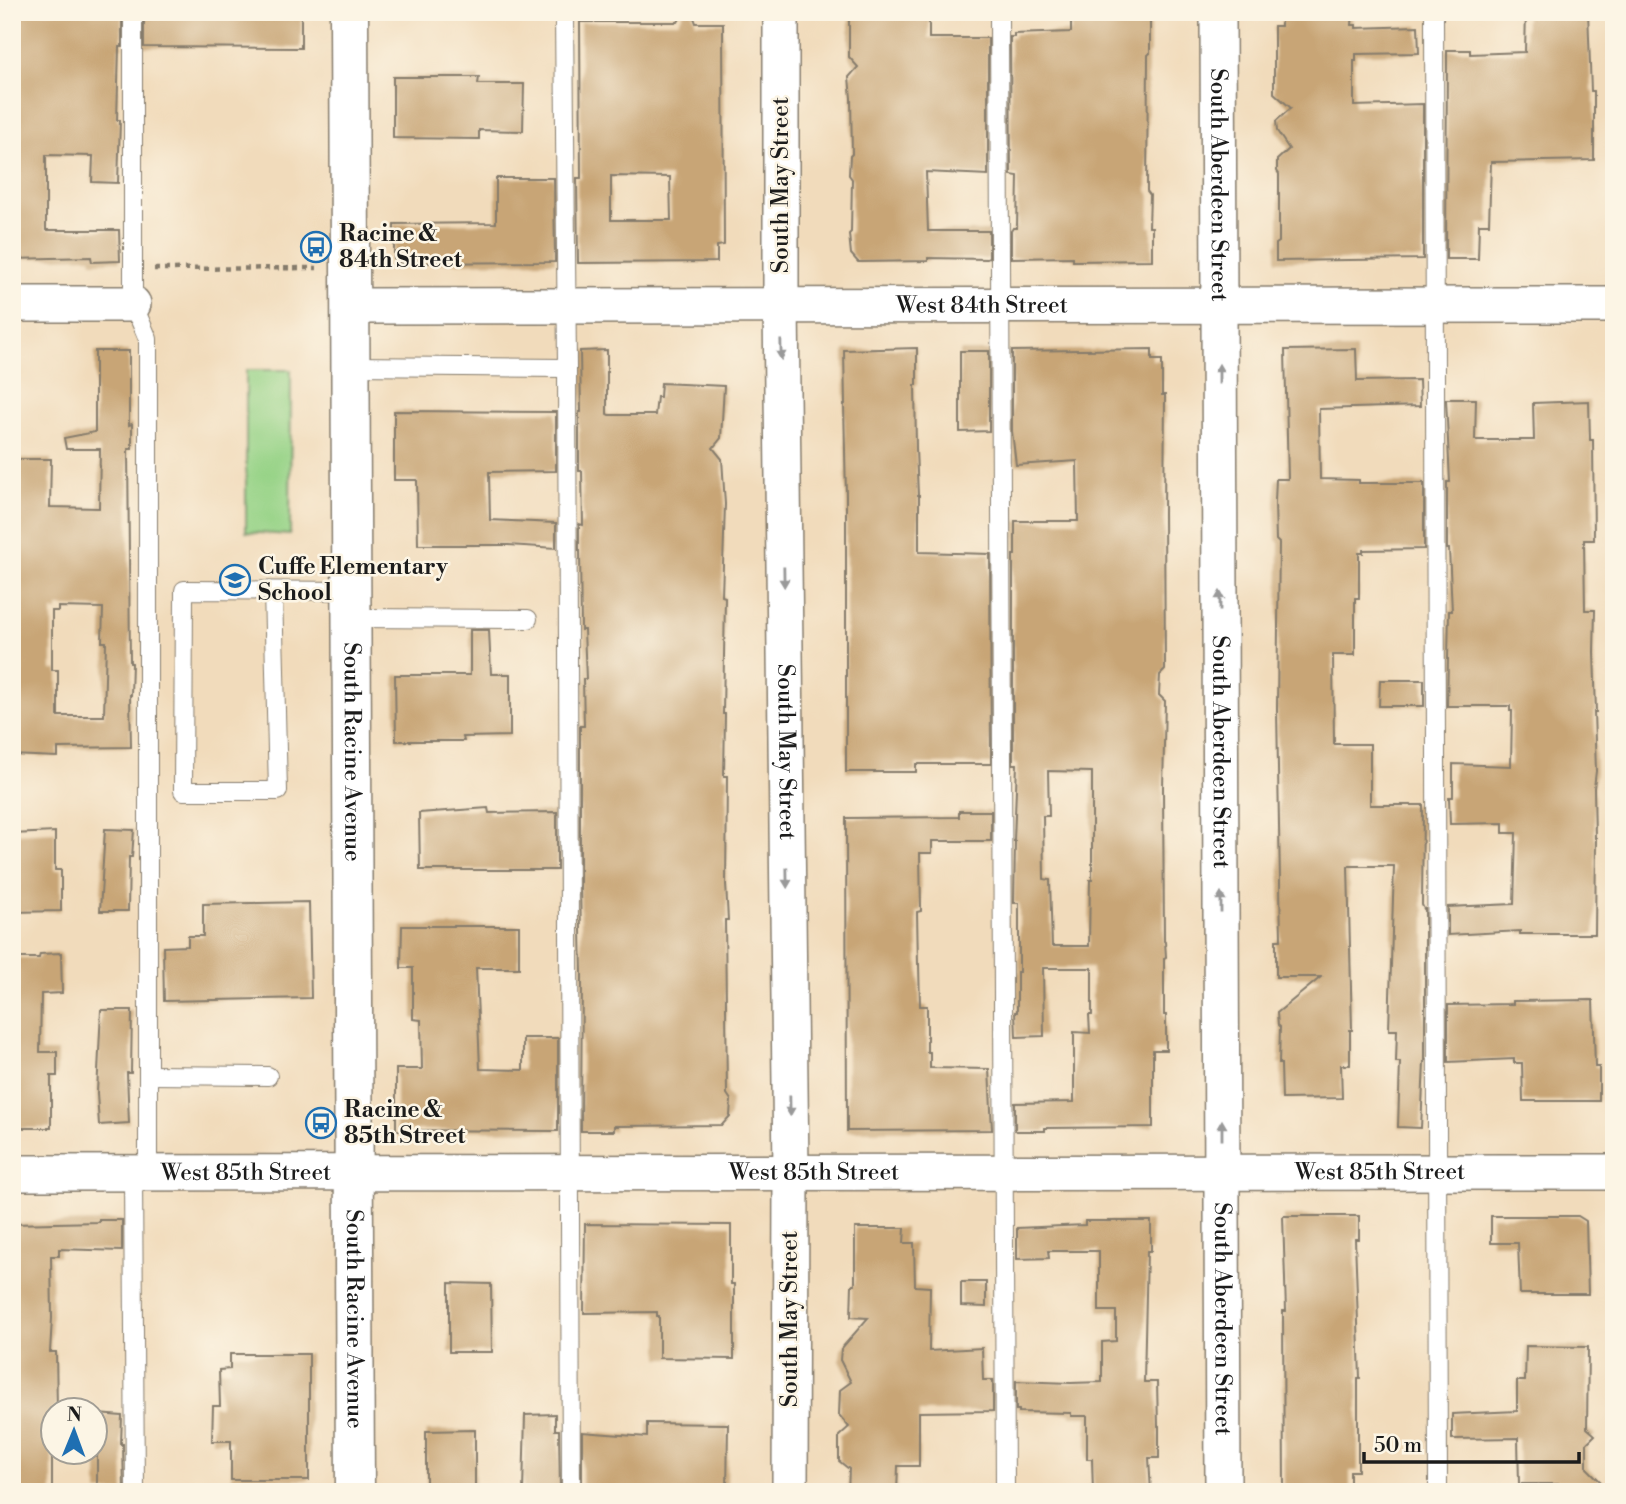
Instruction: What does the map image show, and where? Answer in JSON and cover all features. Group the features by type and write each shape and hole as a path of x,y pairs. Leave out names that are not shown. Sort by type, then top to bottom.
{"street":[{"name":"South Racine Avenue","path":"349,12 355,1492"},
{"name":"South May Street","path":"781,12 781,306 791,1172 790,1492"},
{"name":"South Aberdeen Street","path":"1217,12 1223,1492"},
{"path":"12,304 133,304"},
{"name":"West 84th Street","path":"350,306 1614,305"},
{"name":"West 85th Street","path":"12,1173 1614,1172"}],"lane":[{"path":"133,12 133,304 148,339 148,1076 141,1173 135,1492"},
{"path":"564,12 571,1492"},
{"path":"999,12 1005,1492"},
{"path":"1434,12 1437,1492"},
{"path":"351,366 567,368"},
{"path":"273,591 278,791 183,791 184,590 273,591 351,605 528,619"},
{"path":"148,1076 268,1076"}],"path":[{"path":"143,269 321,268"}],"green space":[{"path":"246,370 291,370 290,535 246,532"}],"building":[{"path":"12,12 122,12 117,120 120,120 118,183 92,182 93,156 46,155 46,230 119,230 120,261 92,262 91,257 12,259"},
{"path":"144,12 301,12 301,48 144,47"},
{"path":"684,12 692,12 696,23 723,23 724,245 717,246 717,262 578,263 577,178 581,178 580,22 678,22","holes":["611,176 670,177 671,220 611,220"]},
{"path":"849,12 929,12 929,38 988,38 988,175 926,172 928,231 989,231 989,258 858,262 851,254 849,234 852,179 849,175 852,154 849,77 858,67 849,57"},
{"path":"1071,12 1150,12 1147,191 1150,195 1152,260 1073,261 1073,257 1011,258 1011,231 1017,228 1018,176 1011,175 1010,37 1014,37 1014,34 1071,32"},
{"path":"1281,12 1353,12 1352,25 1356,25 1356,28 1418,26 1419,53 1356,54 1354,106 1423,104 1423,259 1276,261 1276,244 1279,242 1277,160 1289,149 1277,131 1276,121 1291,108 1274,93 1274,26 1281,26"},
{"path":"1526,12 1588,12 1591,91 1594,91 1594,160 1491,162 1489,224 1479,224 1478,259 1446,259 1447,50 1470,50 1470,54 1525,52"},
{"path":"393,77 479,77 478,84 524,84 523,131 479,130 479,139 393,138"},
{"path":"496,178 554,178 555,262 394,263 394,224 496,223"},
{"path":"917,348 915,385 919,552 990,554 991,764 916,764 916,772 846,772 844,350"},
{"path":"1152,349 1152,360 1162,360 1162,395 1165,395 1165,670 1160,675 1159,695 1165,701 1163,788 1166,1050 1153,1050 1153,1127 1015,1130 1015,1103 1074,1102 1074,1032 1090,1033 1092,968 1043,968 1044,1036 1016,1037 1019,903 1014,903 1017,764 1013,764 1015,521 1078,521 1077,461 1016,465 1012,431 1012,351","holes":["1048,771 1092,772 1089,946 1052,946 1050,880 1044,879 1043,816 1049,816"]},
{"path":"1356,349 1357,381 1419,380 1420,406 1319,409 1320,479 1359,480 1359,483 1424,483 1424,549 1363,550 1363,553 1359,553 1359,598 1355,598 1355,655 1333,655 1334,744 1370,744 1370,805 1423,805 1425,1062 1421,1128 1398,1127 1400,1062 1396,1062 1397,1030 1389,1030 1394,866 1348,866 1352,1030 1350,1065 1341,1065 1342,1098 1282,1099 1279,1064 1280,1027 1277,1013 1321,977 1276,977 1276,940 1281,940 1277,710 1279,543 1276,540 1275,502 1276,479 1288,479 1285,350"},
{"path":"607,350 609,415 655,415 661,383 724,386 721,438 713,448 722,459 725,504 722,596 725,597 723,714 724,776 727,776 728,920 725,920 727,1094 731,1100 730,1116 722,1125 614,1126 614,1131 581,1131 580,726 584,726 583,679 586,679 584,630 581,630 579,550 579,524 583,525 582,471 579,471 580,351"},
{"path":"95,351 129,351 129,425 132,424 132,449 128,449 131,747 58,748 58,757 12,755 12,459 51,459 50,507 99,508 100,449 66,449 64,438 95,432","holes":["58,607 103,608 102,642 106,642 104,716 58,716 58,670 52,670 52,611 58,611"]},
{"path":"960,351 989,351 989,431 960,432"},
{"path":"1446,399 1476,399 1475,440 1534,440 1533,403 1589,401 1590,440 1593,440 1594,540 1584,540 1585,610 1595,610 1595,934 1520,934 1520,931 1448,935 1448,907 1514,904 1516,833 1503,833 1503,823 1450,824 1449,797 1453,797 1453,764 1511,766 1512,711 1510,706 1447,706 1449,611 1452,611 1447,549 1447,482 1450,482"},
{"path":"394,411 556,412 556,471 489,472 490,520 556,523 556,548 418,545 417,480 394,480"},
{"path":"470,630 489,630 491,674 510,674 510,736 463,737 464,741 396,741 395,675 470,675"},
{"path":"1380,680 1424,680 1424,706 1379,706"},
{"path":"488,808 489,813 557,812 557,870 420,870 419,813"},
{"path":"959,811 991,811 991,841 932,841 932,853 920,853 921,911 917,912 920,1006 927,1006 927,1052 930,1052 930,1068 989,1069 992,1130 847,1131 846,818 959,817"},
{"path":"105,829 134,830 132,857 129,857 128,911 100,911"},
{"path":"55,832 55,870 61,870 61,911 12,912 12,834"},
{"path":"309,902 311,998 164,1001 163,947 188,946 188,936 203,936 203,904"},
{"path":"402,926 519,926 519,968 476,968 480,1069 523,1070 523,1038 558,1038 558,1131 396,1130 396,1069 422,1069 421,1020 413,1019 413,968 401,968"},
{"path":"61,953 62,993 41,994 40,1052 57,1052 57,1076 51,1076 51,1128 12,1128 12,958 39,958 40,954"},
{"path":"1593,1000 1599,1101 1523,1101 1522,1063 1514,1063 1514,1059 1448,1062 1448,1005"},
{"path":"101,1010 132,1010 131,1073 127,1073 129,1123 99,1125 97,1093"},
{"path":"1283,1216 1359,1216 1359,1239 1355,1239 1360,1378 1358,1471 1350,1471 1350,1492 1284,1492 1283,1311 1286,1311"},
{"path":"1491,1216 1578,1216 1586,1221 1588,1294 1520,1294 1518,1243 1491,1243"},
{"path":"122,1220 122,1251 59,1249 59,1256 51,1256 50,1352 56,1352 57,1396 38,1396 38,1466 52,1466 52,1492 12,1492 12,1224"},
{"path":"1085,1221 1151,1221 1151,1251 1147,1251 1144,1382 1157,1382 1159,1458 1149,1458 1151,1492 1093,1492 1092,1459 1087,1459 1087,1416 1016,1410 1016,1381 1102,1382 1102,1342 1116,1341 1116,1311 1099,1311 1099,1251 1048,1251 1049,1258 1017,1259 1017,1228 1085,1225"},
{"path":"585,1224 731,1225 734,1359 659,1358 657,1312 584,1313"},
{"path":"855,1228 905,1228 904,1243 914,1243 915,1286 930,1287 929,1351 982,1348 983,1380 993,1380 993,1411 919,1412 919,1466 898,1466 897,1492 848,1492 849,1469 839,1461 839,1436 849,1427 839,1415 840,1390 851,1382 840,1360 841,1349 868,1318 851,1317 852,1285 855,1285"},
{"path":"961,1282 986,1282 986,1307 961,1306"},
{"path":"449,1283 491,1284 492,1352 449,1352"},
{"path":"1526,1346 1588,1347 1587,1428 1595,1435 1587,1443 1587,1468 1603,1484 1519,1484 1518,1438 1452,1439 1452,1414 1517,1411 1517,1381 1525,1381"},
{"path":"230,1354 309,1354 309,1480 231,1480 231,1441 212,1441 213,1406 220,1406 219,1370 230,1369"},
{"path":"555,1414 555,1430 559,1430 560,1492 523,1492 525,1415"},
{"path":"108,1415 122,1416 124,1492 97,1492 97,1466 108,1466"},
{"path":"647,1423 728,1424 727,1492 582,1492 582,1432 647,1437"},
{"path":"475,1430 475,1492 426,1492 426,1431"}],"place":[{"name":"Racine & 84th Street","path":"316,247"},
{"name":"Cuffe Elementary School","path":"235,580"},
{"name":"Racine & 85th Street","path":"321,1123"}]}
